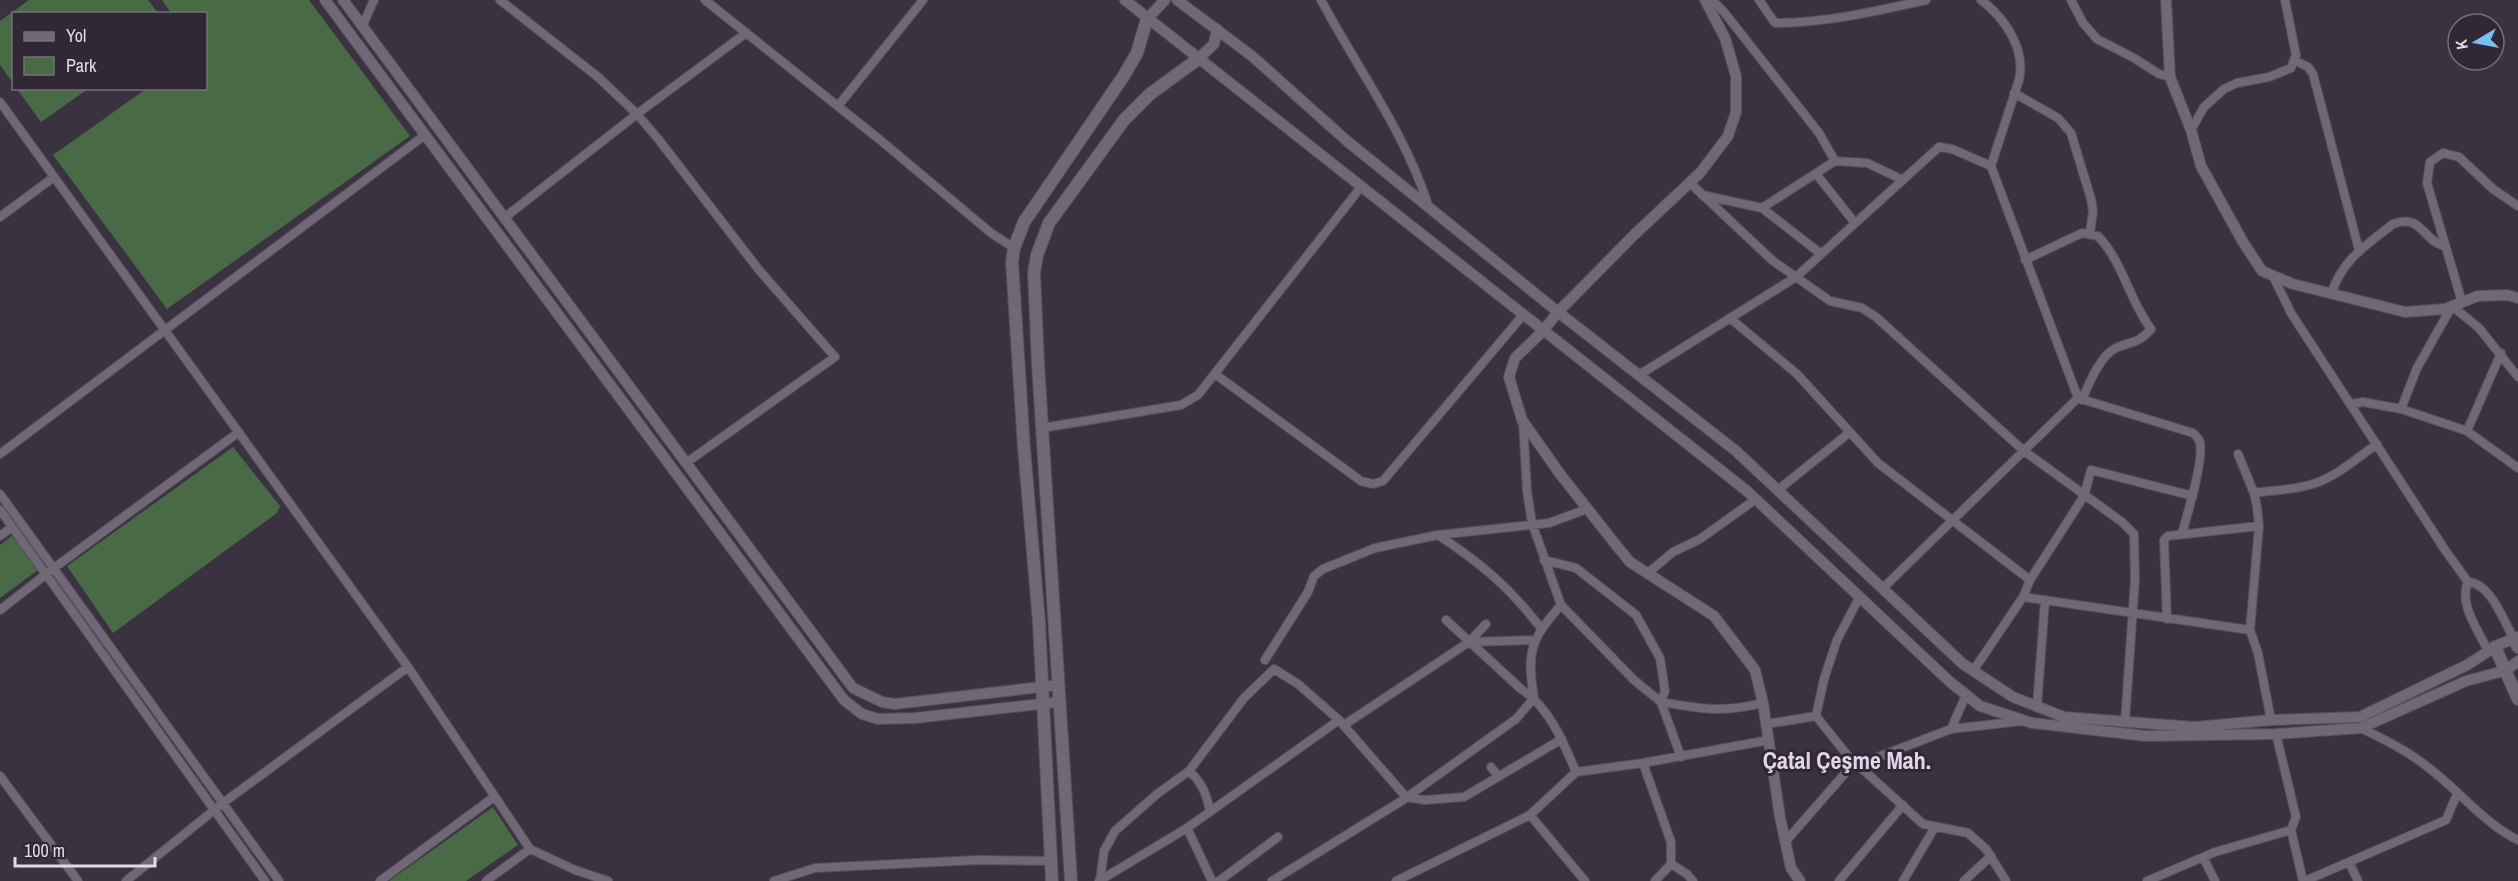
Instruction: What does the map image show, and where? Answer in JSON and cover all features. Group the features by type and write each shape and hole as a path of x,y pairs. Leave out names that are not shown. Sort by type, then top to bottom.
{"main road":[{"path":"1052,881 1042,687 1012,277 1014,248 1029,214 1124,77 1137,53 1147,19"},
{"path":"1071,881 1058,702 1034,273 1042,238 1049,223 1124,120 1150,94 1198,59"},
{"path":"2491,649 2507,670 2518,699"}],"street":[{"path":"325,0 844,700 862,714 878,719 915,718 1058,702"},
{"path":"343,0 853,688 865,696 896,704 1058,685"},
{"path":"362,27 374,0"},
{"path":"500,0 598,77 637,114 759,270 835,357 686,463"},
{"path":"705,0 838,106 991,234 1014,248"},
{"path":"838,106 923,0"},
{"path":"1125,0 1756,499 1859,598 1949,681 1980,706 2022,721 2146,736 2276,734 2361,728 2466,681 2507,670 2518,661"},
{"path":"1147,19 1165,0"},
{"path":"1178,0 1252,56 1347,141 1558,312 1736,451 1963,664 2013,698 2064,717 2195,727 2271,720 2360,717 2467,665 2491,649 2517,641 2486,592 2476,583 2468,582 2291,313 2273,276"},
{"path":"1322,0 1401,142 1419,177 1428,205"},
{"path":"1759,0 1775,23 1801,23 1869,13 1926,0"},
{"path":"1981,0 1992,8 2013,38 2020,57 2021,70 1991,166 2080,399"},
{"path":"2071,0 2083,23 2097,39 2159,74 2170,77"},
{"path":"2166,0 2170,77 2191,130 2201,166 2262,271 2293,284 2405,312 2457,304 2478,296 2507,295 2518,298"},
{"path":"2191,130 2204,107 2224,89 2237,83 2269,77 2291,68 2296,61 2285,0"},
{"path":"1706,1 1714,2 1724,12 1819,133 1835,161"},
{"path":"1706,1 1725,38 1736,76 1736,112 1728,136 1689,183 1635,234 1515,358 1509,377 1523,422 1527,491 1532,523 1561,605 1634,680 1661,702 1716,711 1738,709 1763,702"},
{"path":"1198,59 1214,44 1217,29"},
{"path":"504,218 637,114 746,33"},
{"path":"2296,61 2308,67 2313,74 2360,250"},
{"path":"2014,93 2058,118 2071,133 2091,199 2093,211 2090,233"},
{"path":"0,102 408,667 530,849 575,870 608,881"},
{"path":"0,454 425,135"},
{"path":"1639,375 1796,277 1939,147 1952,149 1991,166"},
{"path":"2518,206 2493,189 2459,157 2447,153 2439,154 2430,162 2426,177 2457,304 2501,353 2518,377"},
{"path":"1762,208 1817,175 1835,161 1867,163 1903,180"},
{"path":"1817,175 1855,223"},
{"path":"0,217 54,177"},
{"path":"1689,183 1773,261 1830,301 1862,308 1876,317 2024,451 2122,522 2134,534 2135,579 2125,722"},
{"path":"1042,428 1181,405 1198,395 1361,187"},
{"path":"1701,195 1762,208 1821,254"},
{"path":"2331,294 2342,269 2360,250 2393,224 2402,220 2419,226 2436,243 2444,246"},
{"path":"1883,588 2080,399 2109,352 2137,342 2151,328 2142,317 2110,251 2098,236 2090,233 2077,235 2025,260"},
{"path":"2401,409 2417,368 2457,304"},
{"path":"1215,374 1361,481 1378,483 1390,473 1523,315"},
{"path":"1731,319 1797,374 1878,463 2030,580"},
{"path":"2467,431 2501,353"},
{"path":"2080,399 2193,433 2199,440 2201,450 2193,496 2182,533"},
{"path":"2350,404 2362,402 2401,409 2467,431 2518,468"},
{"path":"1523,422 1587,509 1630,562 1714,616 1755,670 1763,702 1785,842 1791,868 1800,881"},
{"path":"0,610 45,574 239,432"},
{"path":"1778,490 1850,432"},
{"path":"2254,493 2297,488 2316,483 2335,473 2377,444"},
{"path":"2238,454 2254,493 2259,526 2250,630 2258,653 2271,720"},
{"path":"1972,671 2023,597 2030,580 2084,496 2091,470 2193,496"},
{"path":"0,494 279,881"},
{"path":"1648,573 1673,552 1700,539 1756,499"},
{"path":"1264,660 1308,592 1314,576 1323,569 1375,548 1438,535 1532,523 1549,523 1587,509"},
{"path":"0,510 265,881"},
{"path":"2167,619 2164,540 2168,536 2182,533 2259,526"},
{"path":"0,536 12,527"},
{"path":"1438,535 1479,562 1516,596 1541,628"},
{"path":"1544,560 1575,568 1636,615 1660,658 1665,691 1661,702 1681,756"},
{"path":"2468,582 2465,588 2468,608 2491,649"},
{"path":"2023,597 2250,630"},
{"path":"1816,716 1824,679 1837,640 1859,598"},
{"path":"2037,706 2045,600"},
{"path":"1534,698 1530,676 1535,640 1541,628 1561,605"},
{"path":"1446,620 1521,689 1534,698 1562,739 1576,772"},
{"path":"1099,881 1187,828 1342,723 1469,642 1486,624"},
{"path":"1469,642 1535,640"},
{"path":"126,881 223,804 408,667"},
{"path":"1099,881 1104,851 1115,831 1157,794 1189,771 1244,699 1274,669 1298,684 1342,723 1406,797 1425,800 1464,797 1562,739"},
{"path":"1951,729 1966,694"},
{"path":"1272,881 1406,797 1516,719 1534,698"},
{"path":"1766,724 1816,716"},
{"path":"1816,716 1855,762 1923,824 1968,833 1986,849 2006,881"},
{"path":"1785,842 1855,762 1874,759 1951,729 2022,721"},
{"path":"2361,728 2394,744 2429,768 2457,794 2518,840"},
{"path":"2276,734 2296,817 2291,830 2304,881 2446,820 2457,794"},
{"path":"1396,881 1530,815 1576,772 1643,764 1769,740"},
{"path":"1643,764 1671,842 1671,864 1655,881"},
{"path":"1491,766 1498,776"},
{"path":"1189,771 1198,779 1203,788 1210,812"},
{"path":"0,776 78,881"},
{"path":"380,881 494,796"},
{"path":"1839,881 1903,806"},
{"path":"1530,815 1586,881"},
{"path":"1903,881 1935,827"},
{"path":"1187,828 1212,881"},
{"path":"2147,881 2203,857 2291,830"},
{"path":"1219,881 1278,837"},
{"path":"486,881 530,849"},
{"path":"1964,881 1991,856"},
{"path":"2203,857 2216,881"},
{"path":"774,881 815,868 977,860 1051,861"},
{"path":"2349,862 2358,881"},
{"path":"1671,864 1687,874 1693,881"}],"green space":[{"path":"29,0 148,0 157,12 12,12"},
{"path":"162,0 309,0 410,136 167,309 53,155 145,90 207,90 207,12 170,12"},
{"path":"12,12 12,82 0,65 0,21"},
{"path":"18,90 87,90 41,122"},
{"path":"233,447 280,506 277,513 113,633 67,566"},
{"path":"13,535 38,570 0,598 0,545"},
{"path":"493,807 518,845 466,881 389,881"}],"district":[{"name":"Çatal Çeşme Mah.","path":"1847,761"}]}
